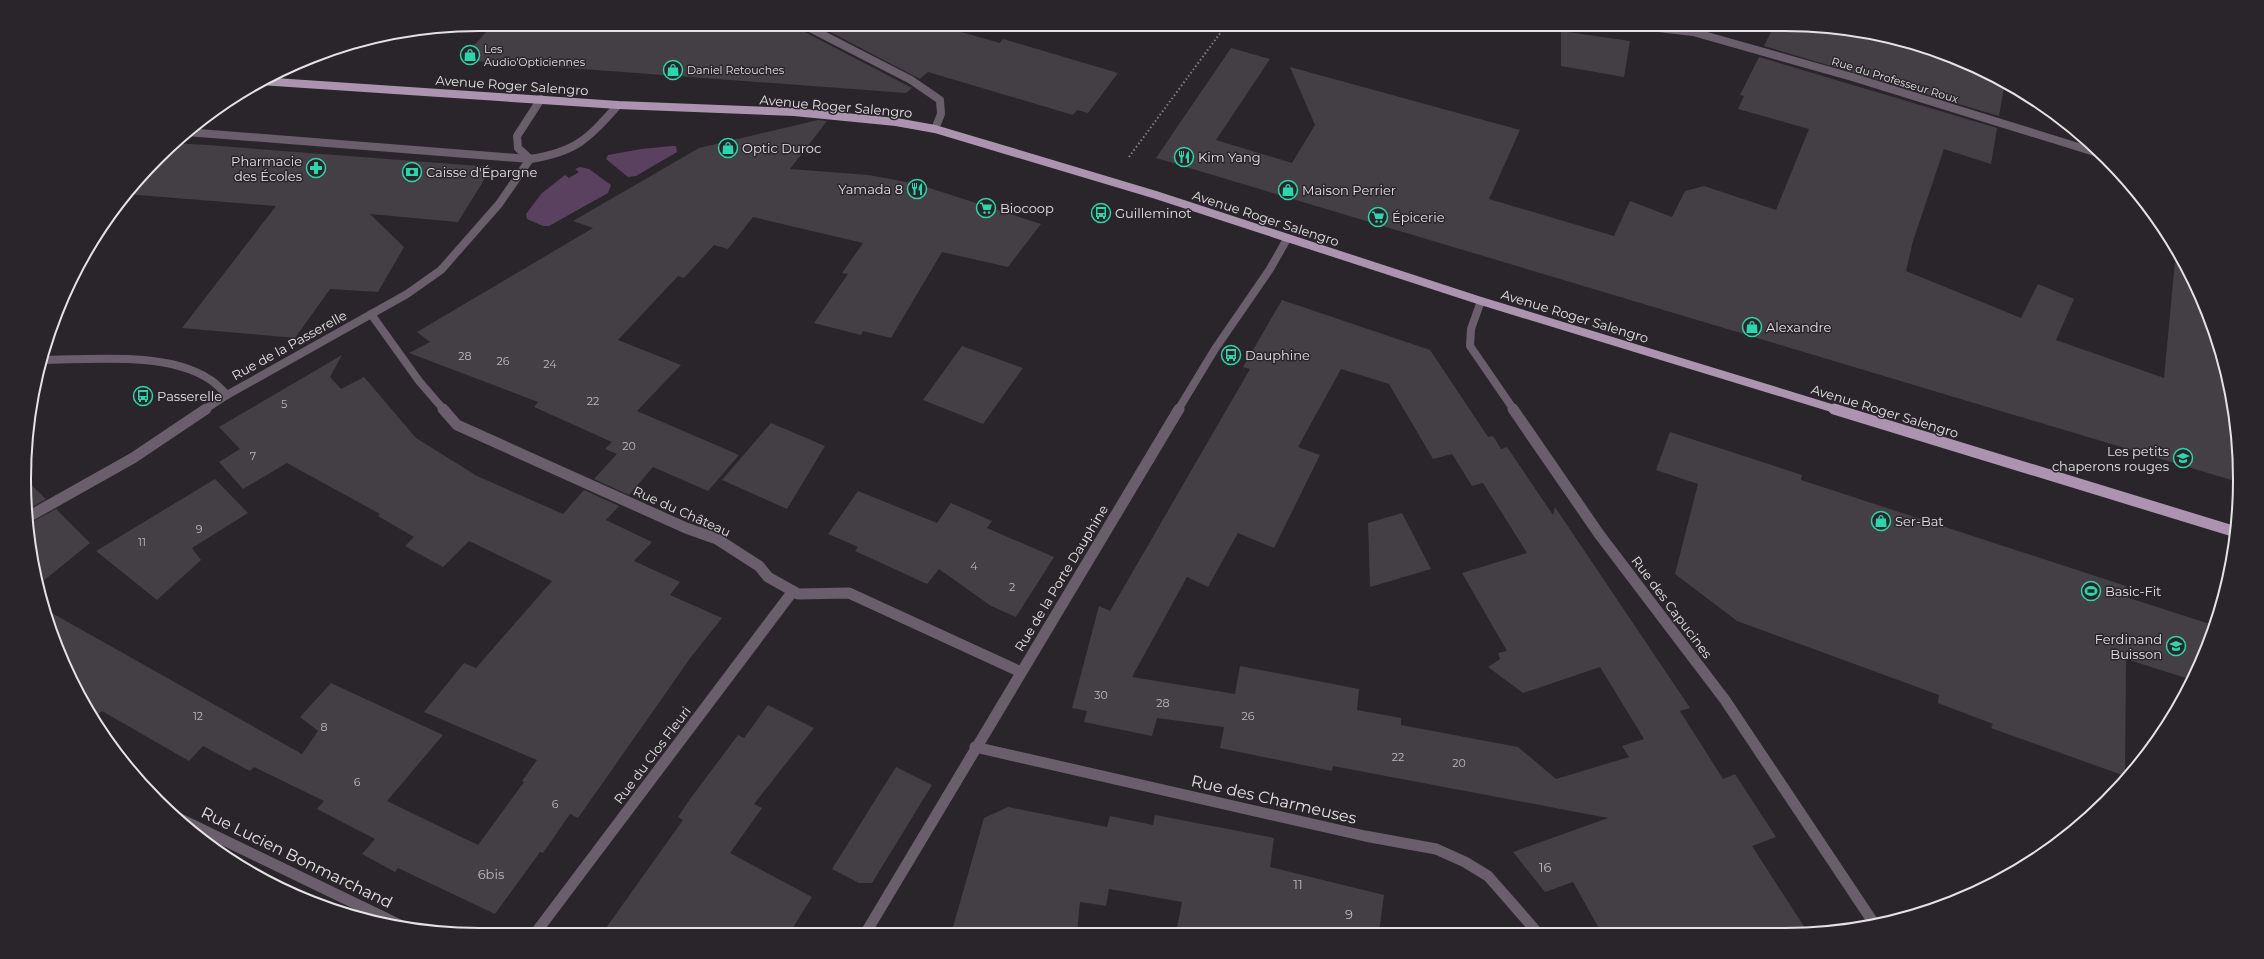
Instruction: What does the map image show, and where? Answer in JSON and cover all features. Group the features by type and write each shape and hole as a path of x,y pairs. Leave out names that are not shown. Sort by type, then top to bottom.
{"main road":[{"name":"Avenue Roger Salengro","path":"272,82 618,105 794,112 896,122 935,130 1112,182 1481,301 2230,530"}],"street":[{"path":"816,31 911,80 940,100 942,114 935,130"},
{"name":"Rue du Professeur Roux","path":"1684,31 1693,32 1852,77 2089,150"},
{"path":"530,160 518,148 517,136 541,99"},
{"path":"195,133 530,160 557,156 587,141 618,105"},
{"name":"Rue de la Passerelle","path":"33,514 133,458 226,395 407,294 441,270 472,237 499,204 530,160"},
{"name":"Rue de la Porte Dauphine","path":"869,928 1215,349 1270,269 1287,239"},
{"name":"Rue des Capucines","path":"1481,301 1473,320 1470,346 1599,534 1725,700 1871,919"},
{"name":"Rue du Château","path":"371,314 385,330 419,381 457,425 686,528 717,539 759,566 768,577 798,594 849,593 868,600 1021,672"},
{"path":"47,360 152,362 173,364 207,378 226,395"},
{"name":"Rue du Clos Fleuri","path":"539,928 793,591"},
{"name":"Rue des Charmeuses","path":"975,748 1365,836 1436,849 1465,862 1488,876 1534,928"},
{"name":"Rue Lucien Bonmarchand","path":"195,826 384,917"}],"path":[{"path":"1112,182 1222,31"}],"shaded area":[{"path":"676,146 677,152 636,176 628,177 606,159 608,155 641,149"},
{"path":"580,167 589,169 611,185 608,193 549,226 543,226 527,219 526,214 542,193 565,175 569,178 579,172 575,169"}],"building":[{"path":"487,31 803,31 912,88 906,93 461,60"},
{"path":"828,31 958,31 1000,43 1003,39 1118,73 1088,113 1077,110 1073,115 928,72 920,79"},
{"path":"1561,31 1630,41 1624,77 1561,66"},
{"path":"1772,31 1784,31 1843,35 1901,46 1956,65 2004,88 1999,116 1764,46"},
{"path":"1231,48 1270,59 1216,140 1292,163 1315,125 1290,67 1520,130 1489,199 1614,236 1630,201 1672,217 1685,191 1704,186 1776,210 1809,129 1738,109 1744,96 1740,95 1759,57 1997,128 1991,164 1944,149 1913,241 1906,271 2021,318 2038,284 2074,299 2056,340 2164,378 2175,259 2199,308 2218,363 2229,421 2233,480 1156,158"},
{"path":"818,120 827,121 790,169 869,175 917,184 1041,224 1008,267 942,252 891,338 863,331 861,335 814,323 848,274 842,273 863,243 753,217 728,249 714,245 684,278 678,276 618,340 681,365 637,411 739,455 708,491 653,467 629,495 594,479 617,454 605,449 612,442 534,407 538,402 409,353 430,342 417,332 593,228 573,221 699,148"},
{"path":"182,144 492,167 458,222 370,214 404,247 378,292 330,289 295,338 182,328 276,206 133,195 162,162"},
{"path":"1282,300 1430,350 1488,437 1493,436 1501,449 1507,447 1553,515 1555,507 1690,708 1680,711 1723,779 1735,774 1776,837 1752,846 1805,927 1599,928 1573,882 1545,892 1513,852 1608,818 1333,766 1332,771 1220,748 1224,727 1157,718 1152,736 1084,722 1087,711 1072,708 1099,606 1110,611 1250,369 1243,367","holes":["1341,369 1389,384 1433,459 1452,454 1472,486 1483,483 1527,553 1462,573 1507,651 1498,653 1500,659 1488,667 1523,693 1600,667 1644,739 1622,746 1629,757 1556,779 1518,747 1401,725 1401,718 1357,710 1359,689 1240,666 1235,694 1132,677 1187,577 1208,587 1238,533 1274,548 1320,455 1298,447"]},
{"path":"962,346 1023,368 983,424 923,400"},
{"path":"342,355 330,377 341,389 364,377 416,438 477,476 563,514 584,490 619,506 606,520 652,542 634,561 680,582 670,595 722,618 691,657 578,818 570,814 543,853 540,852 495,914 398,868 395,872 362,854 375,839 317,809 324,801 254,767 250,771 203,746 189,761 102,711 98,715 91,704 65,651 51,613 302,754 318,731 300,717 331,683 443,735 387,801 478,845 524,782 522,781 537,760 424,712 464,663 476,668 552,581 469,541 443,567 405,546 414,537 378,516 380,514 287,463 243,489 219,462 240,449 219,427"},
{"path":"771,423 825,446 787,509 722,480"},
{"path":"1670,432 1802,475 1801,480 2126,586 2126,597 2209,624 2187,678 2126,659 2125,771 2122,775 1991,728 1993,724 1938,703 1939,695 1737,621 1675,574 1698,484 1656,470"},
{"path":"215,479 248,513 192,548 201,560 157,600 96,551"},
{"path":"31,485 46,499 32,507"},
{"path":"858,491 937,523 951,503 992,521 987,528 1054,557 1016,617 991,606 939,569 927,584 855,551 858,547 828,534"},
{"path":"56,509 90,543 43,581 33,521"},
{"path":"1402,513 1431,569 1370,587 1368,523"},
{"path":"768,705 814,728 754,804 762,808 730,853 812,897 793,928 606,928 683,820 678,817 690,799 738,735 744,738"},
{"path":"896,767 932,785 872,883 859,883 832,869"},
{"path":"1008,807 1107,827 1110,816 1153,825 1155,815 1274,838 1270,867 1384,895 1380,928 1177,928 1182,902 1109,889 1106,906 1080,902 1077,928 953,928 984,818"}],"place":[{"name":"Les Audio'Opticiennes","path":"470,55"},
{"name":"Daniel Retouches","path":"673,70"},
{"name":"Optic Duroc","path":"728,148"},
{"name":"Kim Yang","path":"1184,157"},
{"name":"Pharmacie des Écoles","path":"316,168"},
{"name":"Caisse d'Épargne","path":"412,172"},
{"name":"Yamada 8","path":"917,189"},
{"name":"Maison Perrier","path":"1288,190"},
{"name":"Biocoop","path":"986,208"},
{"name":"Guilleminot","path":"1101,213"},
{"name":"Épicerie","path":"1378,217"},
{"name":"Alexandre","path":"1752,327"},
{"name":"Dauphine","path":"1231,355"},
{"name":"Passerelle","path":"143,396"},
{"name":"Les petits chaperons rouges","path":"2183,458"},
{"name":"Ser-Bat","path":"1881,521"},
{"name":"Basic-Fit","path":"2091,591"},
{"name":"Ferdinand Buisson","path":"2176,646"}]}
